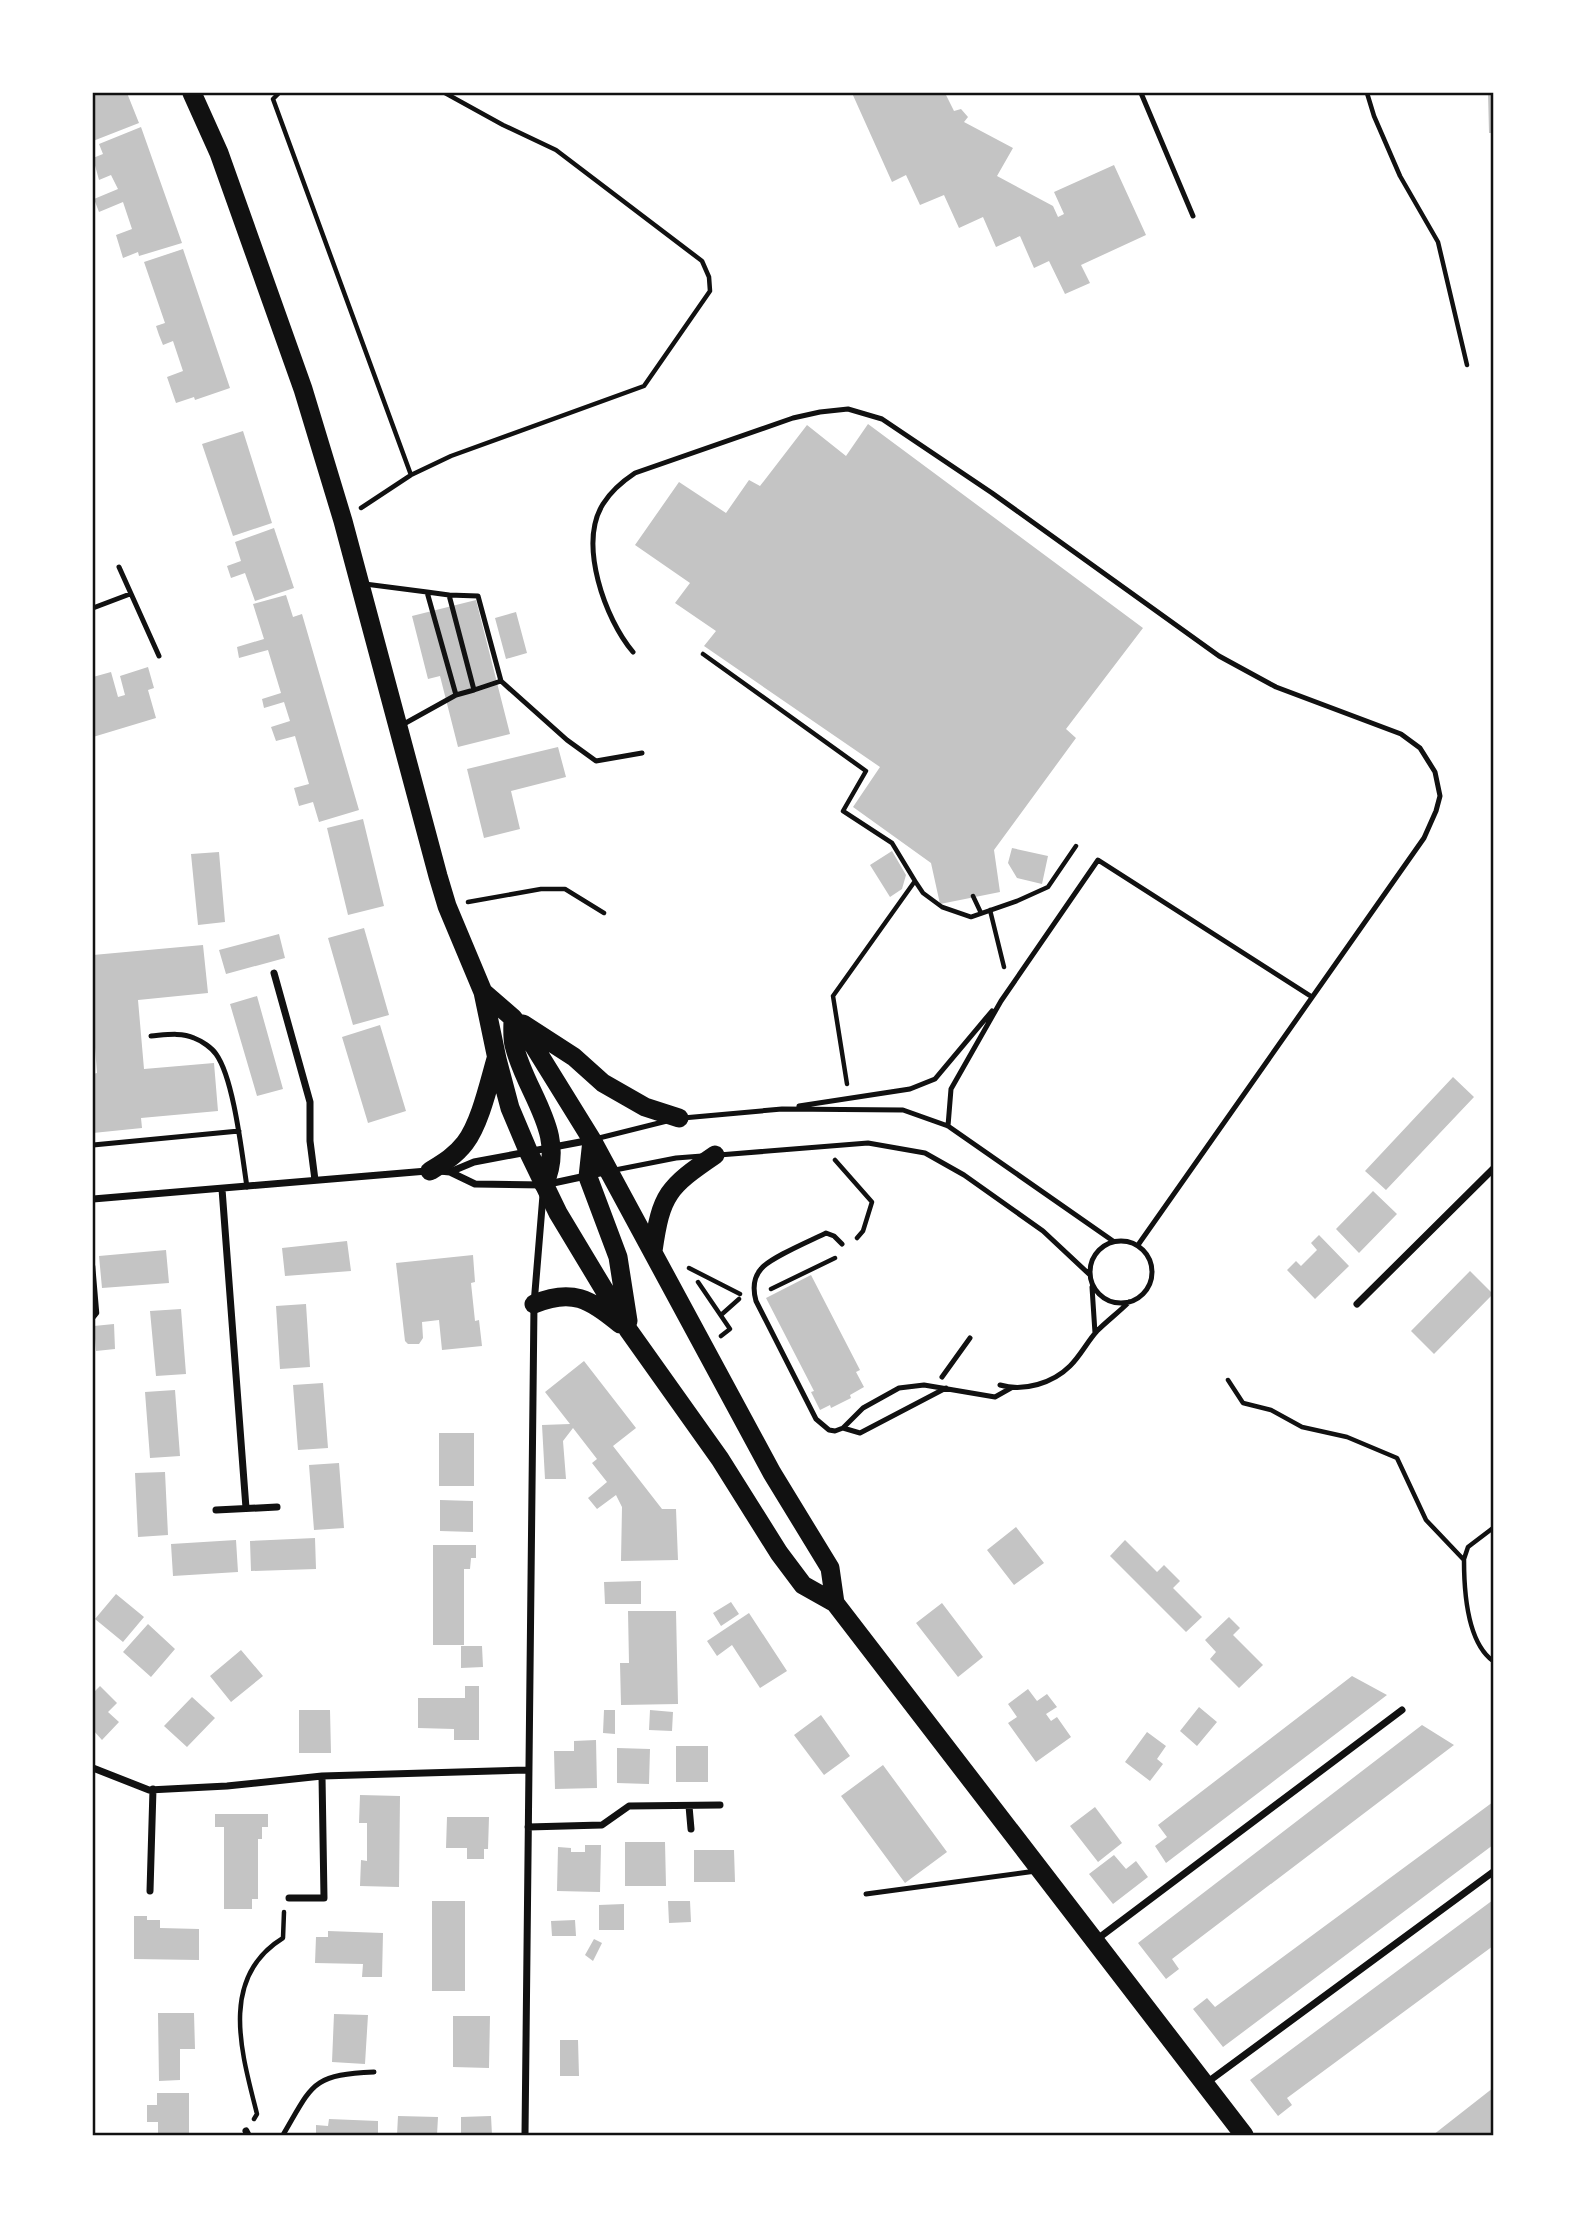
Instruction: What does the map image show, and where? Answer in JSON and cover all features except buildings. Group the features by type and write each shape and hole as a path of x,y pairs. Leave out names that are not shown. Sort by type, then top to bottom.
{"highway":[{"path":"192,93 219,153 303,389 343,521 447,906 483,992 496,1059 510,1108 558,1213 629,1331 720,1460 779,1553 803,1585 835,1603 1244,2135"},
{"path":"483,992 513,1018 573,1057 603,1083 645,1107 679,1118"},
{"path":"513,1018 545,1061 592,1140 772,1473 830,1568 835,1603"},
{"path":"513,1018 514,1043 553,1149 551,1170 544,1185"},
{"path":"430,1171 451,1158 467,1141 487,1091 496,1059"},
{"path":"592,1140 588,1177 618,1257 629,1331"},
{"path":"653,1251 658,1216 664,1200 687,1174 715,1155"},
{"path":"534,1304 553,1296 576,1296 598,1306 629,1331"}],"street":[{"path":"274,973 310,1102 310,1141 315,1180"},
{"path":"450,1172 474,1163 592,1140"},
{"path":"1357,1304 1493,1169"},
{"path":"93,1199 430,1171 450,1172 475,1184 544,1185 609,1171"},
{"path":"525,2135 534,1304 544,1185"},
{"path":"222,1189 246,1508"},
{"path":"216,1510 277,1507"},
{"path":"1095,1941 1402,1710"},
{"path":"93,1768 149,1790 227,1786 322,1776 527,1770"},
{"path":"289,1898 324,1898 322,1776"},
{"path":"149,1891 153,1789"},
{"path":"528,1827 602,1825 629,1806 720,1805"},
{"path":"689,1806 691,1829"},
{"path":"1205,2084 1493,1872"}],"lane":[{"path":"1141,93 1193,216"},
{"path":"633,653 621,639 603,596 592,549 593,530 602,505 616,489 635,473 793,418 848,410 882,419 992,493 1219,656 1276,687 1401,734 1420,748 1435,772 1440,796 1424,838 1139,1245"},
{"path":"119,567 159,656"},
{"path":"359,583 449,595 478,596 501,681 567,740 596,761 642,753"},
{"path":"427,592 456,695"},
{"path":"93,608 130,594"},
{"path":"449,595 474,690"},
{"path":"397,728 456,695 501,681"},
{"path":"948,1126 951,1089 1001,1001 1098,860 1312,997"},
{"path":"592,1140 679,1118 782,1109 910,1089 935,1079 1001,1001"},
{"path":"151,1036 181,1034 195,1038 214,1051 223,1066 239,1131 247,1187"},
{"path":"782,1109 903,1110 948,1126 1114,1241"},
{"path":"93,1144 239,1131"},
{"path":"609,1171 676,1158 868,1143 925,1153 964,1175 1043,1231 1090,1275"},
{"path":"842,1244 826,1233 762,1267 756,1277 754,1292 756,1301 816,1419 829,1430 843,1428 863,1408 899,1388 925,1385 995,1397 1011,1388 1042,1384 1056,1376 1070,1366 1096,1333 1129,1302 1145,1293 1152,1277 1150,1259 1139,1245 1114,1241 1103,1246 1096,1254 1090,1275 1096,1333"},
{"path":"1092,1283 1104,1297 1112,1301 1129,1302"},
{"path":"942,1377 970,1338"},
{"path":"1000,1385 1011,1388"},
{"path":"843,1428 860,1433 946,1388"},
{"path":"866,1894 1040,1870"},
{"path":"283,2135 316,2084 340,2073 374,2072"}],"path":[{"path":"279,93 273,99 411,474"},
{"path":"343,521 411,474 451,456 644,386 710,291 709,277 702,261 556,150 444,93"},
{"path":"1367,93 1374,117 1400,176 1438,242 1468,365"},
{"path":"704,654 866,771 843,811 892,843 923,893 942,907 971,917 1048,887 1076,846"},
{"path":"849,1099 833,996 915,881"},
{"path":"447,906 541,889 565,889 604,913"},
{"path":"973,896 981,913"},
{"path":"990,910 1009,989"},
{"path":"829,1146 836,1162 872,1202 863,1231 852,1245"},
{"path":"754,1292 769,1290 846,1252"},
{"path":"93,1266 97,1313 93,1318"},
{"path":"688,1268 743,1295 721,1315"},
{"path":"1228,1380 1243,1403 1271,1410 1302,1427 1347,1437 1397,1458 1426,1520 1464,1560"},
{"path":"1493,1528 1468,1546 1464,1560 1465,1594 1474,1633 1493,1661"},
{"path":"247,2133 257,2114 242,2052 239,2016 245,1986 257,1962 269,1947 283,1938 283,1913 289,1898"}]}
